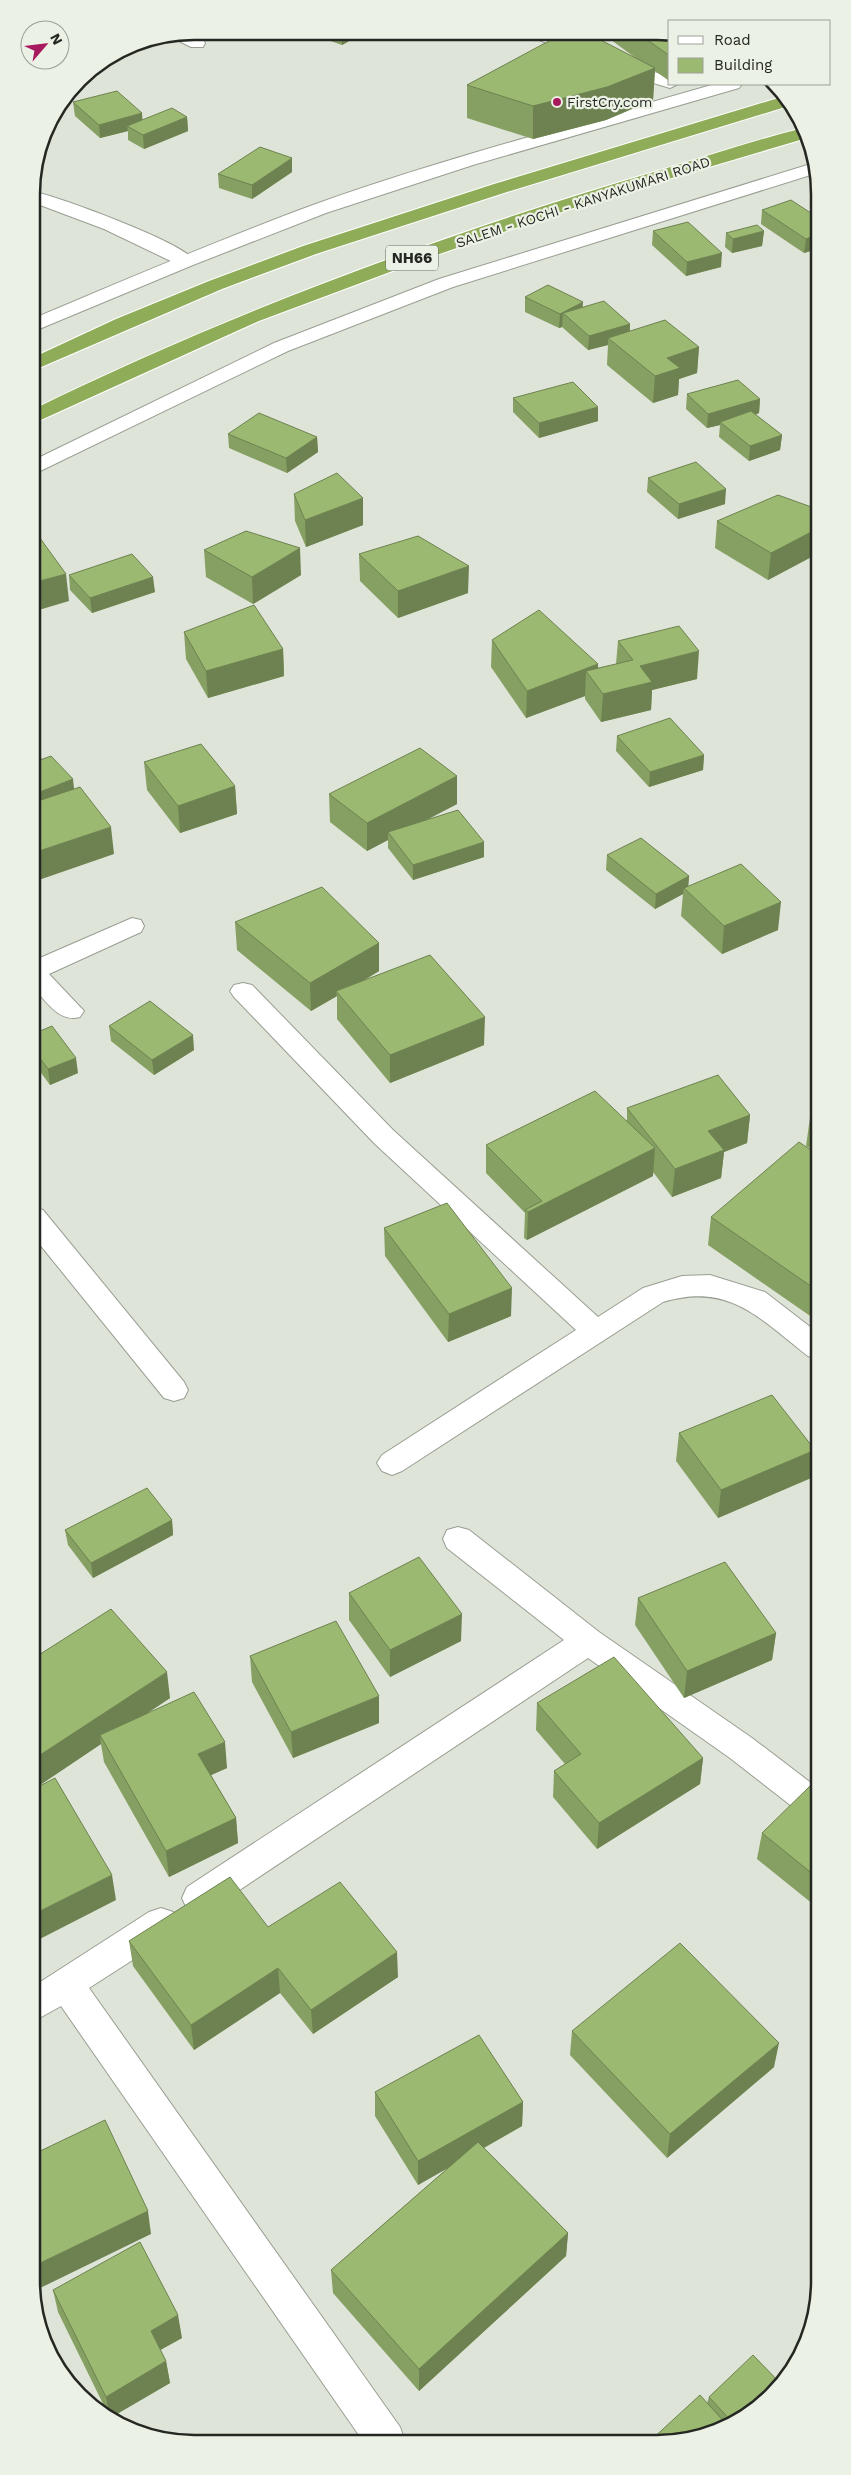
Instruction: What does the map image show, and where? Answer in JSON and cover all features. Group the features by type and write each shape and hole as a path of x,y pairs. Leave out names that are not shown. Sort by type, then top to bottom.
{"highway":[{"name":"NH66","path":"40,361 191,295 386,224 781,102"},
{"name":"SALEM - KOCHI - KANYAKUMARI ROAD","path":"40,414 97,386 252,317 415,256 585,198 798,134"}],"street":[{"path":"190,40 197,43"},
{"path":"553,40 626,69 668,82"},
{"path":"677,85 702,93"},
{"path":"40,323 186,261 320,209 467,161 730,85"},
{"path":"40,465 281,347 446,283 809,169"},
{"path":"40,199 78,211 129,232 186,261"},
{"path":"40,969 132,926"},
{"path":"40,979 71,1012"},
{"path":"243,991 384,1137 596,1332"},
{"path":"40,1226 174,1390"},
{"path":"392,1463 653,1295 682,1286 710,1285 755,1299 811,1343"},
{"path":"458,1539 588,1641 741,1748 811,1802"},
{"path":"40,2001 588,1641"},
{"path":"66,1986 382,2435"}],"building":[{"path":"551,40 601,40 655,68 607,87 533,106 467,85"},
{"path":"647,40 668,40 668,55"},
{"path":"117,91 142,113 99,125 73,102"},
{"path":"172,108 187,117 143,135 127,126"},
{"path":"260,147 292,158 252,185 218,174"},
{"path":"791,200 811,213 811,237 806,239 762,210"},
{"path":"688,222 722,253 687,262 653,231"},
{"path":"757,225 764,231 733,239 726,233"},
{"path":"548,285 583,302 560,314 525,297"},
{"path":"604,301 630,324 589,336 563,313"},
{"path":"665,320 699,347 667,358 680,368 655,376 608,338"},
{"path":"738,380 760,399 708,414 687,394"},
{"path":"573,382 598,407 539,423 513,398"},
{"path":"751,411 782,435 750,446 720,422"},
{"path":"259,413 317,437 286,458 228,434"},
{"path":"696,462 726,489 679,504 648,478"},
{"path":"337,473 363,498 305,520 294,494"},
{"path":"778,495 811,507 811,532 771,553 717,521"},
{"path":"246,531 300,548 252,577 204,550"},
{"path":"418,536 469,566 398,591 359,554"},
{"path":"40,538 66,574 40,581"},
{"path":"132,554 153,577 90,598 69,575"},
{"path":"254,605 283,649 206,671 184,632"},
{"path":"539,610 598,664 527,691 492,640"},
{"path":"679,626 699,651 640,666 652,682 603,694 586,671 633,660 618,641"},
{"path":"670,718 704,755 650,772 617,736"},
{"path":"201,744 235,786 178,806 144,762"},
{"path":"420,748 457,776 367,823 329,794"},
{"path":"51,756 73,779 40,792 40,760"},
{"path":"80,787 111,827 40,851 40,800"},
{"path":"458,810 484,842 413,865 388,832"},
{"path":"641,838 689,876 656,894 607,855"},
{"path":"741,864 781,902 724,926 684,888"},
{"path":"322,887 379,943 310,983 235,922"},
{"path":"430,955 485,1017 390,1055 336,991"},
{"path":"150,1001 193,1035 152,1060 109,1026"},
{"path":"52,1026 76,1058 48,1069 40,1058 40,1031"},
{"path":"718,1075 750,1115 708,1131 724,1150 675,1169 627,1108"},
{"path":"595,1091 655,1148 528,1212 525,1210 542,1201 486,1145"},
{"path":"799,1142 811,1150 811,1286 711,1217"},
{"path":"447,1203 512,1288 449,1314 384,1228"},
{"path":"772,1395 811,1445 811,1452 721,1490 679,1433"},
{"path":"147,1488 172,1520 91,1563 65,1530"},
{"path":"419,1557 462,1614 390,1650 349,1593"},
{"path":"725,1562 776,1633 687,1671 638,1598"},
{"path":"111,1609 167,1672 40,1755 40,1654"},
{"path":"336,1621 379,1696 291,1732 250,1656"},
{"path":"614,1657 703,1758 599,1823 554,1771 581,1754 537,1703"},
{"path":"194,1692 225,1742 198,1754 236,1818 166,1851 100,1735"},
{"path":"55,1778 112,1875 40,1911 40,1786"},
{"path":"810,1786 811,1787 811,1873 762,1833"},
{"path":"230,1877 268,1927 340,1882 397,1952 311,2010 278,1968 191,2025 129,1941"},
{"path":"680,1943 779,2043 670,2134 572,2031"},
{"path":"479,2035 523,2102 418,2161 375,2092"},
{"path":"105,2120 148,2211 40,2263 40,2151"},
{"path":"478,2142 568,2233 419,2369 331,2270"},
{"path":"140,2242 178,2315 151,2331 166,2361 106,2397 53,2290"},
{"path":"753,2355 776,2378 751,2403 728,2417 709,2397"},
{"path":"700,2395 722,2420 687,2432 657,2435"}],"place":[{"name":"FirstCry.com","path":"557,102"}]}
